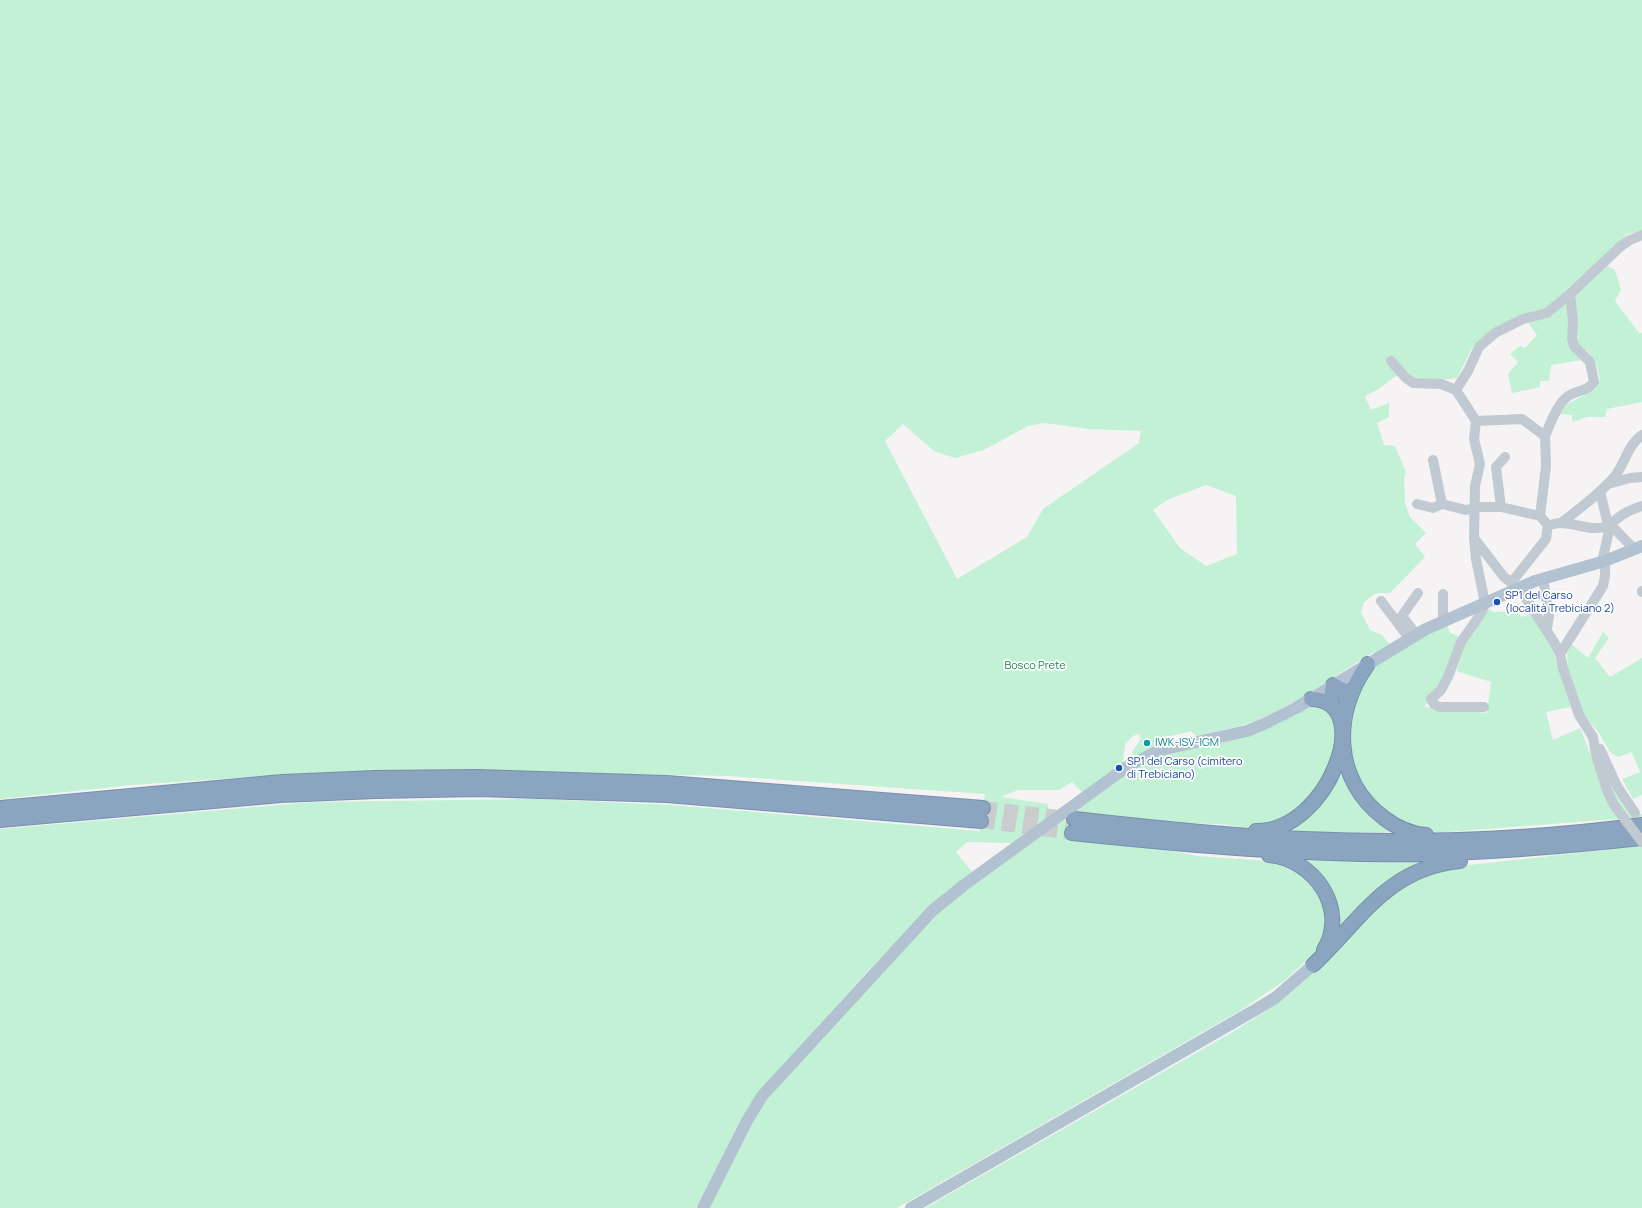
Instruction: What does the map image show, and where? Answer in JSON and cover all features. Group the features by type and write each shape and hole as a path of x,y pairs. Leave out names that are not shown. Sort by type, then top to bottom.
{"highway":[{"path":"1160,835 1200,827 1261,831 1287,823 1303,813 1323,792 1335,768 1343,733 1347,702 1359,676 1368,664"},
{"path":"1347,702 1344,691 1333,685 1331,700 1340,718 1347,762 1360,793 1377,813 1398,827 1412,833 1423,835 1474,835 1642,825"},
{"path":"1311,699 1324,701 1333,706"},
{"path":"0,808 282,782 477,777 667,783 982,815 667,795 478,790 375,791 282,795 0,820"},
{"path":"1160,835 1444,841 1543,836 1642,825"},
{"path":"1073,826 1335,852 1421,854 1500,851 1642,838"},
{"path":"1160,835 1202,849 1274,855 1297,864 1310,873 1325,891 1333,914 1333,927 1330,937 1313,965"},
{"path":"1313,965 1335,944 1379,896 1408,876 1428,866 1440,863 1544,852 1608,842"}],"main road":[{"path":"703,1208 747,1121 762,1096 918,926 949,896 1102,784 1147,756 1160,750 1256,728 1311,699 1413,636 1485,603 1515,586 1639,550"},
{"path":"911,1208 1275,998 1313,965"}],"street":[{"path":"1456,390 1468,371 1479,347 1495,333 1523,319 1547,313 1570,294 1621,246 1642,235"},
{"path":"1540,516 1546,466 1545,436 1563,401 1570,395 1589,388 1594,382 1590,362 1574,346 1572,339 1573,322 1570,294"},
{"path":"1391,361 1405,377 1413,383 1441,384 1456,390 1476,421 1474,439 1480,464 1474,486 1474,538 1476,559 1485,603 1482,612 1461,642 1448,678 1441,690 1431,700 1434,704 1439,706 1484,707"},
{"path":"1476,421 1522,419 1545,436"},
{"path":"1561,523 1608,484 1616,474 1633,442 1642,435"},
{"path":"1501,507 1496,467 1505,457"},
{"path":"1433,460 1442,504"},
{"path":"1608,484 1630,478 1642,477"},
{"path":"1600,491 1603,500 1604,512 1610,526 1639,550"},
{"path":"1417,504 1434,508 1442,504 1466,510 1501,507 1540,516 1548,525 1546,539 1515,586"},
{"path":"1560,654 1602,586 1605,576 1604,561 1610,526 1615,519 1627,511 1642,506"},
{"path":"1548,525 1561,523 1591,529 1610,526"},
{"path":"1474,538 1504,577 1515,586 1547,629 1560,654 1567,683 1579,716 1593,737 1617,786 1635,813"},
{"path":"1543,578 1549,616 1547,629"},
{"path":"1413,636 1402,616 1418,593"},
{"path":"1443,594 1443,621"},
{"path":"1381,601 1413,636"},
{"path":"1593,737 1596,755 1607,790 1614,806 1642,842"}],"green space":[{"name":"Bosco Prete","path":"0,0 1642,0 1642,231 1628,234 1546,309 1496,328 1473,346 1457,378 1435,380 1396,376 1377,390 1365,396 1371,410 1389,403 1389,417 1377,423 1384,445 1395,446 1406,472 1404,478 1405,503 1410,517 1426,533 1415,544 1425,557 1390,593 1376,593 1364,602 1361,612 1370,630 1382,635 1390,645 1376,654 1372,653 1296,701 1263,718 1240,726 1196,736 1191,731 1171,736 1172,743 1134,756 1132,752 1141,739 1139,734 1133,736 1125,744 1123,762 1083,793 1072,782 1059,790 1018,790 1001,797 1048,804 1049,811 1047,819 1014,843 967,842 956,852 972,872 945,892 867,972 765,1085 696,1208 0,1208 0,829 313,802 536,799 672,805 980,831 985,794 727,776 437,770 305,773 132,785 0,799","holes":["1045,423 1088,429 1141,431 1139,443 1043,509 1027,537 957,579 885,441 903,424 934,451 955,458 984,450 1028,426","1206,485 1236,496 1237,554 1206,566 1180,548 1153,510 1169,499"]},
{"path":"1607,266 1615,270 1621,290 1615,301 1639,333 1642,333 1642,402 1607,409 1605,417 1587,417 1572,422 1572,415 1560,414 1567,404 1596,389 1600,380 1596,362 1587,351 1578,345 1574,296"},
{"path":"1568,301 1582,360 1551,365 1549,381 1540,381 1540,387 1512,393 1508,374 1518,362 1510,354 1520,346 1525,348 1537,335 1527,321"},
{"path":"1488,609 1494,612 1515,611 1522,617 1531,614 1550,642 1571,707 1546,712 1553,740 1580,728 1610,808 1608,782 1598,750 1636,815 1642,814 1642,817 1435,833 1425,832 1396,821 1365,794 1350,756 1349,722 1356,691 1370,668 1411,642 1447,625 1450,633 1459,636 1447,673 1424,707 1487,713 1491,682 1457,671 1463,647"},
{"path":"1603,632 1609,638 1595,658 1610,677 1642,658 1642,795 1633,799 1622,779 1640,772 1632,752 1618,757 1610,752 1599,733 1582,712 1568,671 1567,654 1571,644 1588,658"},
{"path":"1321,705 1336,723 1334,756 1315,795 1286,818 1253,828 1218,824 1180,823 1075,815 1072,839 1159,848 1197,856 1268,861 1296,872 1312,885 1323,906 1325,930 1318,950 1284,981 1241,1010 897,1208 709,1208 765,1100 944,905 1144,761 1306,706"},
{"path":"1340,765 1391,829 1390,832 1355,833 1286,831"},
{"path":"1642,846 1642,1208 925,1208 1236,1030 1263,1013 1299,985 1375,907 1407,882 1451,867"},
{"path":"1295,858 1429,861 1402,871 1391,880 1334,938 1339,920 1337,906 1328,892"}],"tunnel":[{"path":"983,808 1074,819"},
{"path":"981,821 1072,833"}],"place":[{"name":"SP1 del Carso (località Trebiciano 2)","path":"1497,602"},
{"name":"IWK-ISV-IGM","path":"1147,743"},
{"name":"SP1 del Carso (cimitero di Trebiciano)","path":"1119,768"}]}
